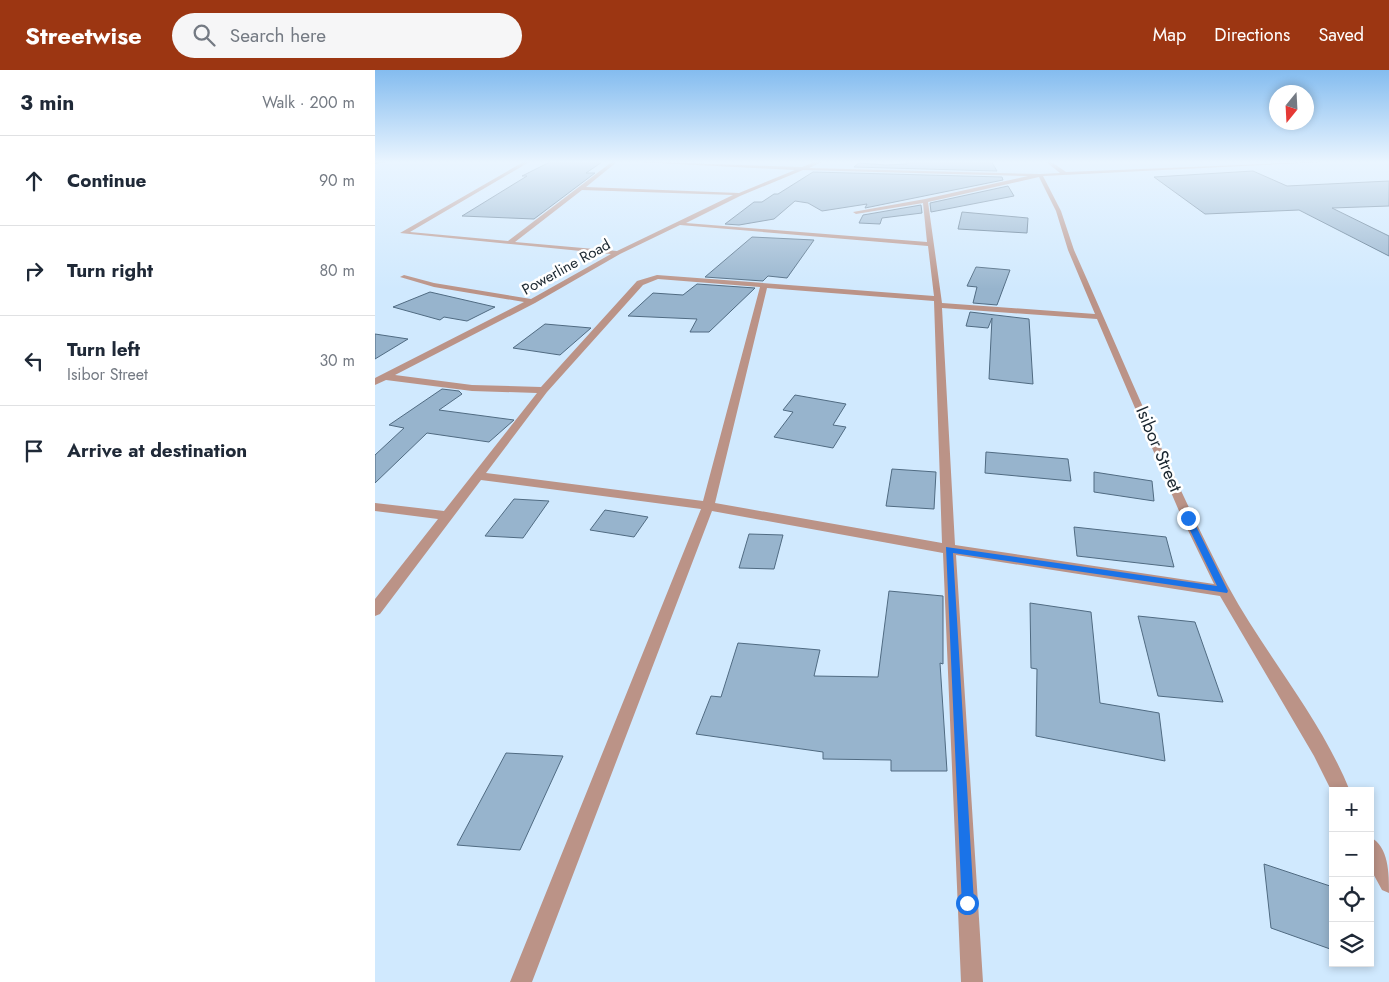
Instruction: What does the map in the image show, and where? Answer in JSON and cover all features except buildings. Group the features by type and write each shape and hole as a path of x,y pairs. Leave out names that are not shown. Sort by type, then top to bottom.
{"street":[{"path":"455,204 403,233 618,253"},
{"path":"509,242 561,204"},
{"name":"Powerline Road","path":"375,382 533,301 618,253 720,204"},
{"path":"856,212 909,204"},
{"path":"925,204 939,302 949,549 973,982"},
{"name":"Isibor Street","path":"1056,204 1063,219 1071,250 1188,518 1224,591 1320,750 1339,787"},
{"path":"681,224 931,244"},
{"path":"404,277 434,285 533,301"},
{"path":"375,610 544,390 641,283 647,279 657,277 764,284 1101,317"},
{"path":"521,982 708,506 764,284"},
{"path":"375,375 472,388 544,390"},
{"path":"479,476 708,506 949,549 1224,591"},
{"path":"375,507 448,516"},
{"path":"1374,854 1389,883"}],"route":[{"path":"967,903 949,549 1224,591 1188,518"}]}
